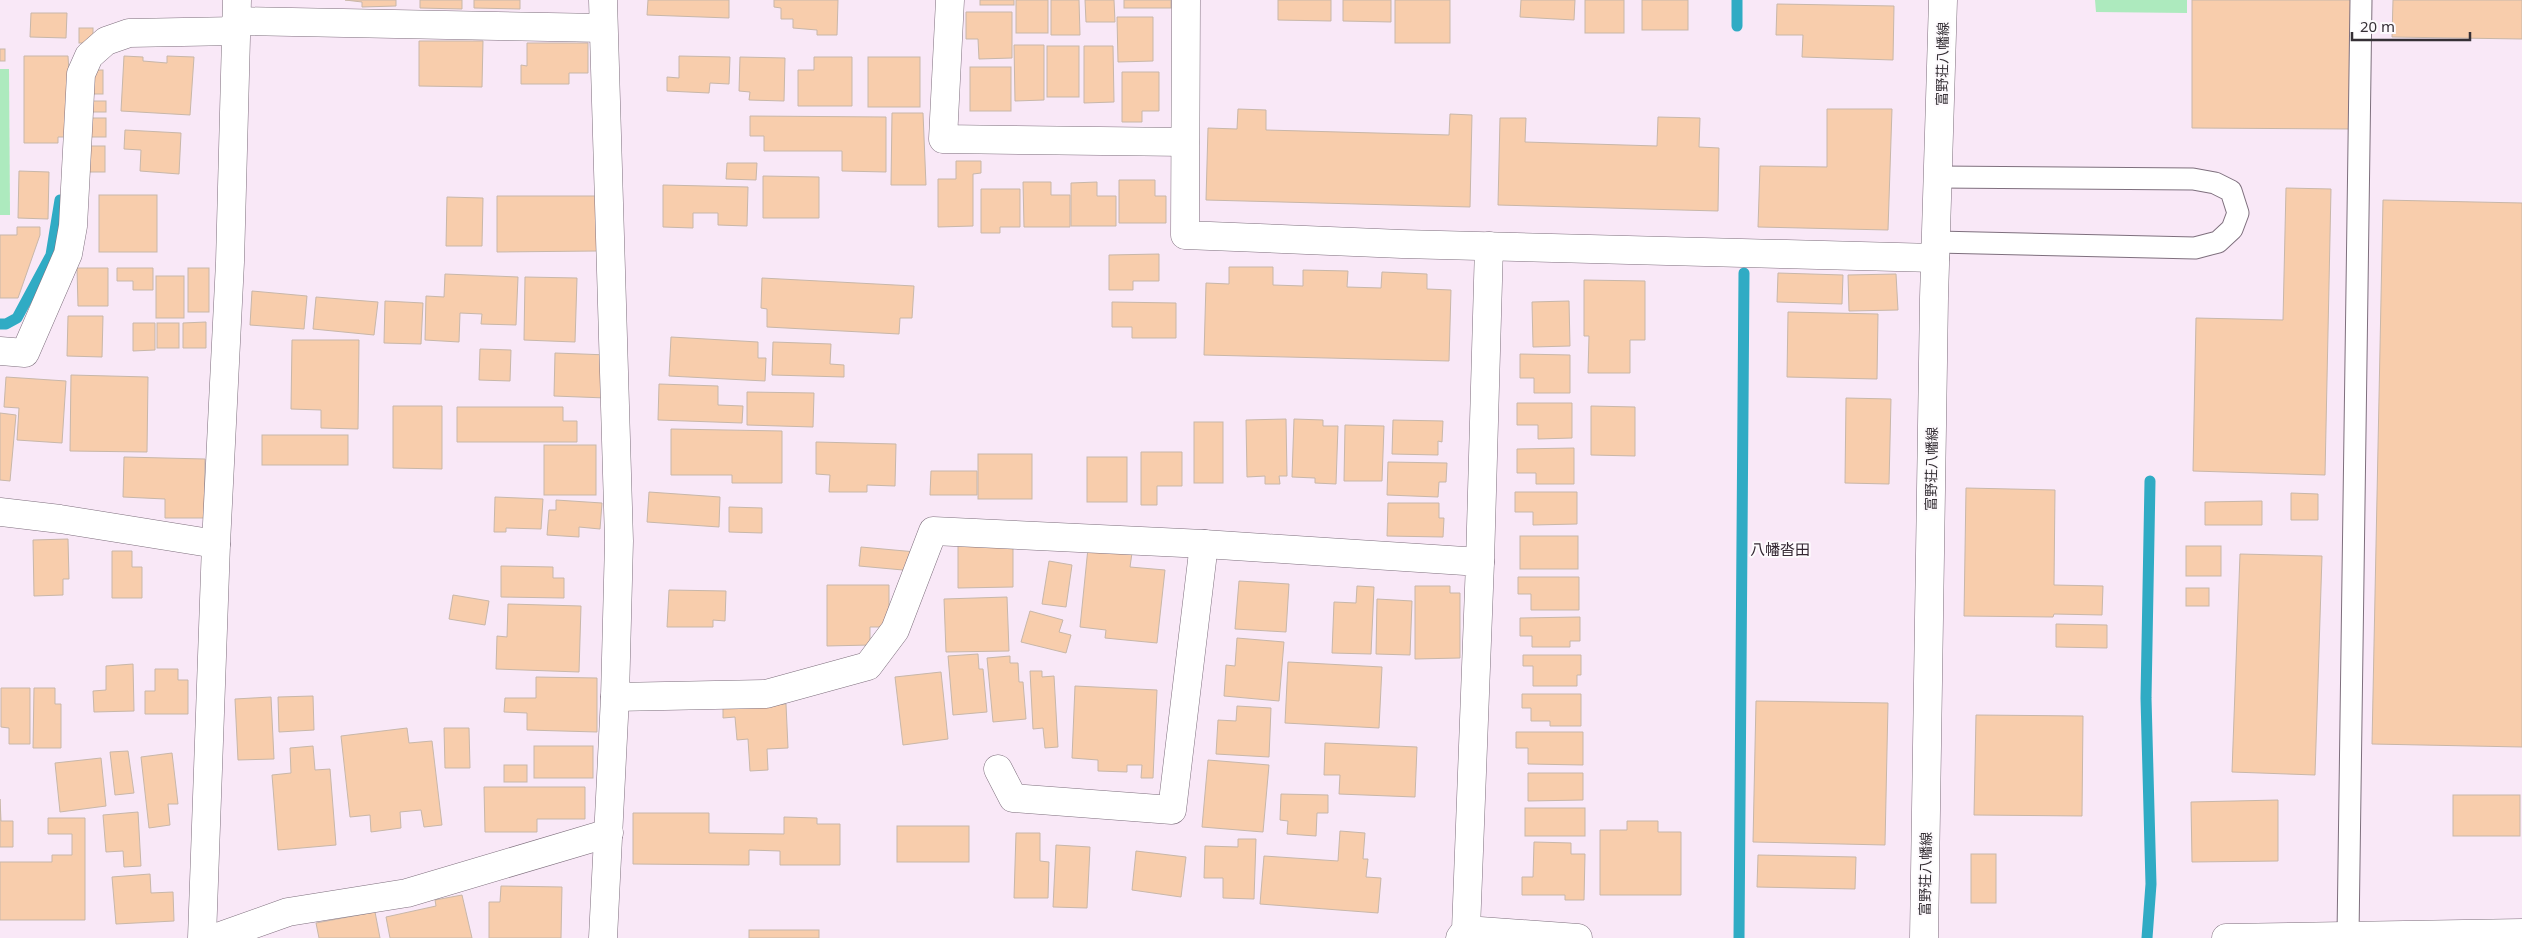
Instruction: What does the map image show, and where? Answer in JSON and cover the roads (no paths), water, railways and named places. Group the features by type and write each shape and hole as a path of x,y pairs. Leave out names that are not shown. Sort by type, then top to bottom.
{"street":[{"path":"603,0 619,541 615,697 603,938"},
{"path":"950,0 943,139 1185,142"},
{"path":"1186,0 1185,235 1489,246 1936,250"},
{"name":"富野荘八幡線","path":"1924,938 1936,250 1943,0"},
{"path":"0,351 25,353 68,254 73,226 81,74 89,56 106,41 129,33 236,17 603,28"},
{"path":"202,938 216,544 230,262 236,17"},
{"path":"1489,246 1480,562 1463,934 1578,938"},
{"path":"0,512 60,519 216,544"},
{"path":"615,697 766,694 868,666 895,630 933,530 1204,544 1480,562"},
{"path":"998,769 1013,798 1172,810 1204,544"},
{"path":"215,938 288,912 407,893 609,833"},
{"path":"2226,938 2522,933"}],"lane":[{"path":"2348,936 2361,0"},
{"path":"1936,250 2195,248 2218,242 2232,229 2238,213 2231,191 2215,183 2193,179 1938,177"}],"waterway":[{"path":"1737,0 1737,26"},
{"path":"0,324 6,324 17,318 51,255 60,200"},
{"path":"1739,938 1744,273"},
{"path":"2147,938 2151,884 2146,698 2150,481"}],"district":[{"name":"八幡沓田","path":"1780,549"}]}
